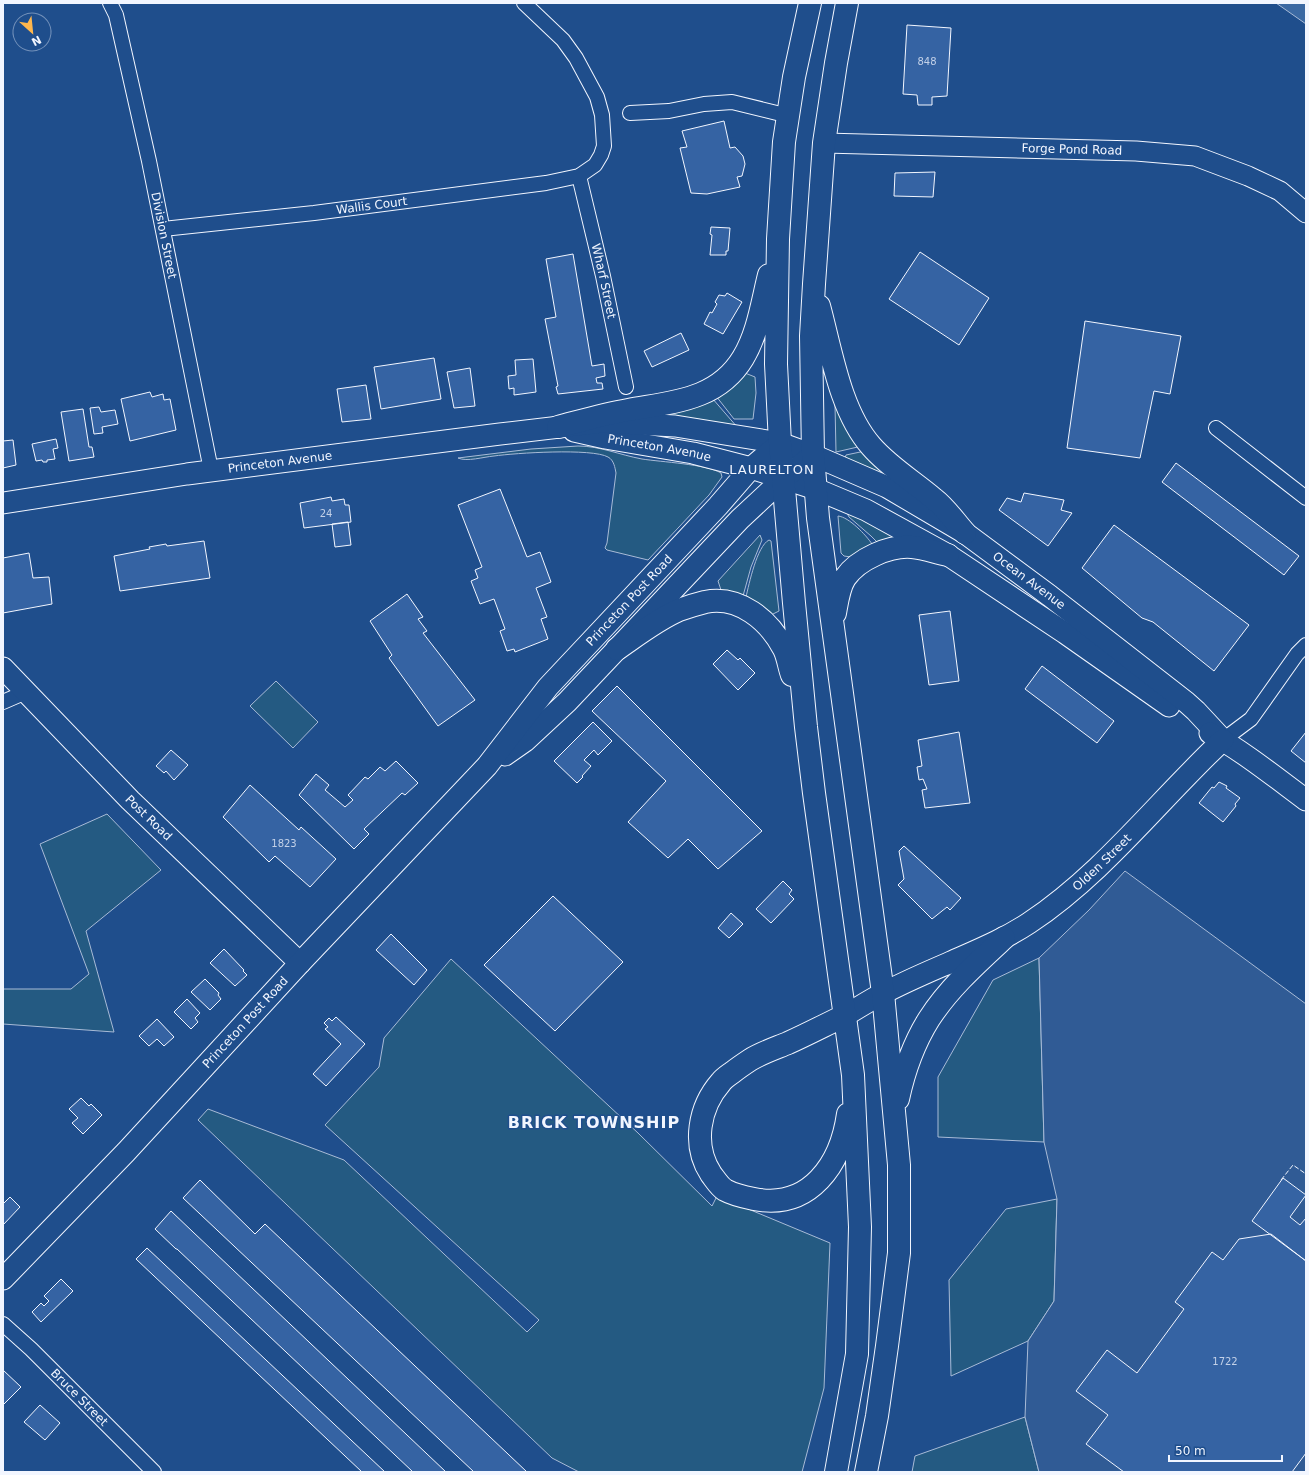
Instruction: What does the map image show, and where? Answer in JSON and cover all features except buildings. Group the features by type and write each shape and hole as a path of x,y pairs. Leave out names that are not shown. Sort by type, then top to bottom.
{"highway":[{"path":"810,3 794,77 784,142 778,239 776,364 783,480 806,727 853,1075 860,1227 856,1354 836,1472"},
{"path":"847,3 824,143 814,284 812,336 813,455 833,626 883,993 899,1165 898,1253 883,1377 866,1472"},
{"path":"558,427 605,414 692,398 710,390 727,377 742,359 753,337 778,239"},
{"path":"814,284 846,404 860,429 871,445 898,471 936,500 965,533"},
{"path":"833,626 838,600 845,579 856,566 865,559 896,548 912,547 948,556"},
{"path":"617,649 678,611 706,602 727,601 741,606 754,613 769,626 784,649 796,687 806,727"},
{"path":"894,1118 902,1082 911,1055 929,1019 948,994 974,966 1004,938"},
{"path":"846,1015 750,1059 721,1081 708,1100 700,1120 702,1156 706,1167 724,1189 740,1197 774,1202 791,1198 806,1191 825,1175 838,1151 847,1120 853,1075"}],"main road":[{"name":"Princeton Avenue","path":"3,503 210,470 602,422 675,426 780,443 813,455"},
{"name":"Princeton Avenue","path":"558,427 605,438 693,453 751,468 783,480 816,489"},
{"name":"Princeton Post Road","path":"3,1279 126,1152 300,963 488,766 548,687 718,506 751,468 780,443"},
{"name":"Princeton Post Road","path":"488,766 525,741 567,702 740,519 813,455"},
{"name":"Ocean Avenue","path":"813,455 887,487 965,533 1050,596 1186,702 1223,740"},
{"name":"Ocean Avenue","path":"816,489 866,510 948,556 1065,633 1189,721 1223,740 1306,800"},
{"name":"Post Road","path":"3,668 130,800 300,963"},
{"name":"Olden Street","path":"846,1015 883,993 1004,938 1030,922 1059,901 1086,878 1117,848 1178,784 1223,740"}],"street":[{"name":"Division Street","path":"110,3 116,15 149,161 210,470"},
{"path":"524,3 563,40 576,58 597,97 602,115 604,146 601,155 594,165 579,176"},
{"path":"630,114 669,111 704,104 732,102 789,116"},
{"name":"Forge Pond Road","path":"824,143 1136,151 1195,156 1248,176 1280,191 1306,213"},
{"name":"Wallis Court","path":"163,229 314,213 546,183 579,176"},
{"name":"Wharf Street","path":"579,176 603,276 626,387"},
{"path":"1216,428 1306,498"},
{"name":"Olden Street","path":"1223,740 1251,719 1297,654 1306,645"},
{"path":"3,702 26,692"},
{"name":"Bruce Street","path":"3,1324 31,1349 154,1472"}],"shaded area":[{"path":"1276,3 1306,3 1306,24"},
{"path":"745,373 755,377 756,393 753,419 734,419 716,396"},
{"path":"712,398 738,428 665,417 665,412"},
{"path":"835,405 840,405 862,446 836,452"},
{"path":"578,446 602,449 642,459 705,467 721,473 722,477 709,495 648,560 607,550 605,548 607,543 616,473 613,462 610,458 599,454 553,452 470,459 458,458 531,449"},
{"path":"865,451 886,473 883,477 844,462 846,455"},
{"path":"847,513 898,532 895,539 877,542 849,517"},
{"path":"838,516 852,523 862,531 872,544 851,557 844,556 841,553"},
{"path":"760,535 762,540 751,567 743,596 721,590 718,581"},
{"path":"769,540 771,541 779,611 771,615 746,597 757,557"},
{"path":"276,681 318,722 293,748 250,706"},
{"path":"107,814 161,870 86,931 114,1032 3,1024 3,989 71,989 89,974 40,844"},
{"path":"1125,871 1306,1004 1306,1472 1039,1472 1025,1417 1028,1341 1054,1301 1057,1199 1044,1142 1039,958 1089,910"},
{"path":"1039,958 1044,1142 938,1137 938,1077 993,980"},
{"path":"451,959 638,1133 712,1206 717,1196 830,1243 824,1388 802,1472 579,1472 552,1458 198,1120 208,1109 344,1160 527,1332 539,1320 325,1125 379,1067 384,1038"},
{"path":"1057,1199 1054,1301 1028,1341 951,1376 949,1280 1006,1209"},
{"path":"1025,1417 1039,1472 912,1472 915,1456"}],"fence":[{"path":"1281,1180 1293,1165 1306,1174"}],"district":[{"name":"LAURELTON","path":"772,469"},
{"name":"BRICK TOWNSHIP","path":"594,1122"}]}
